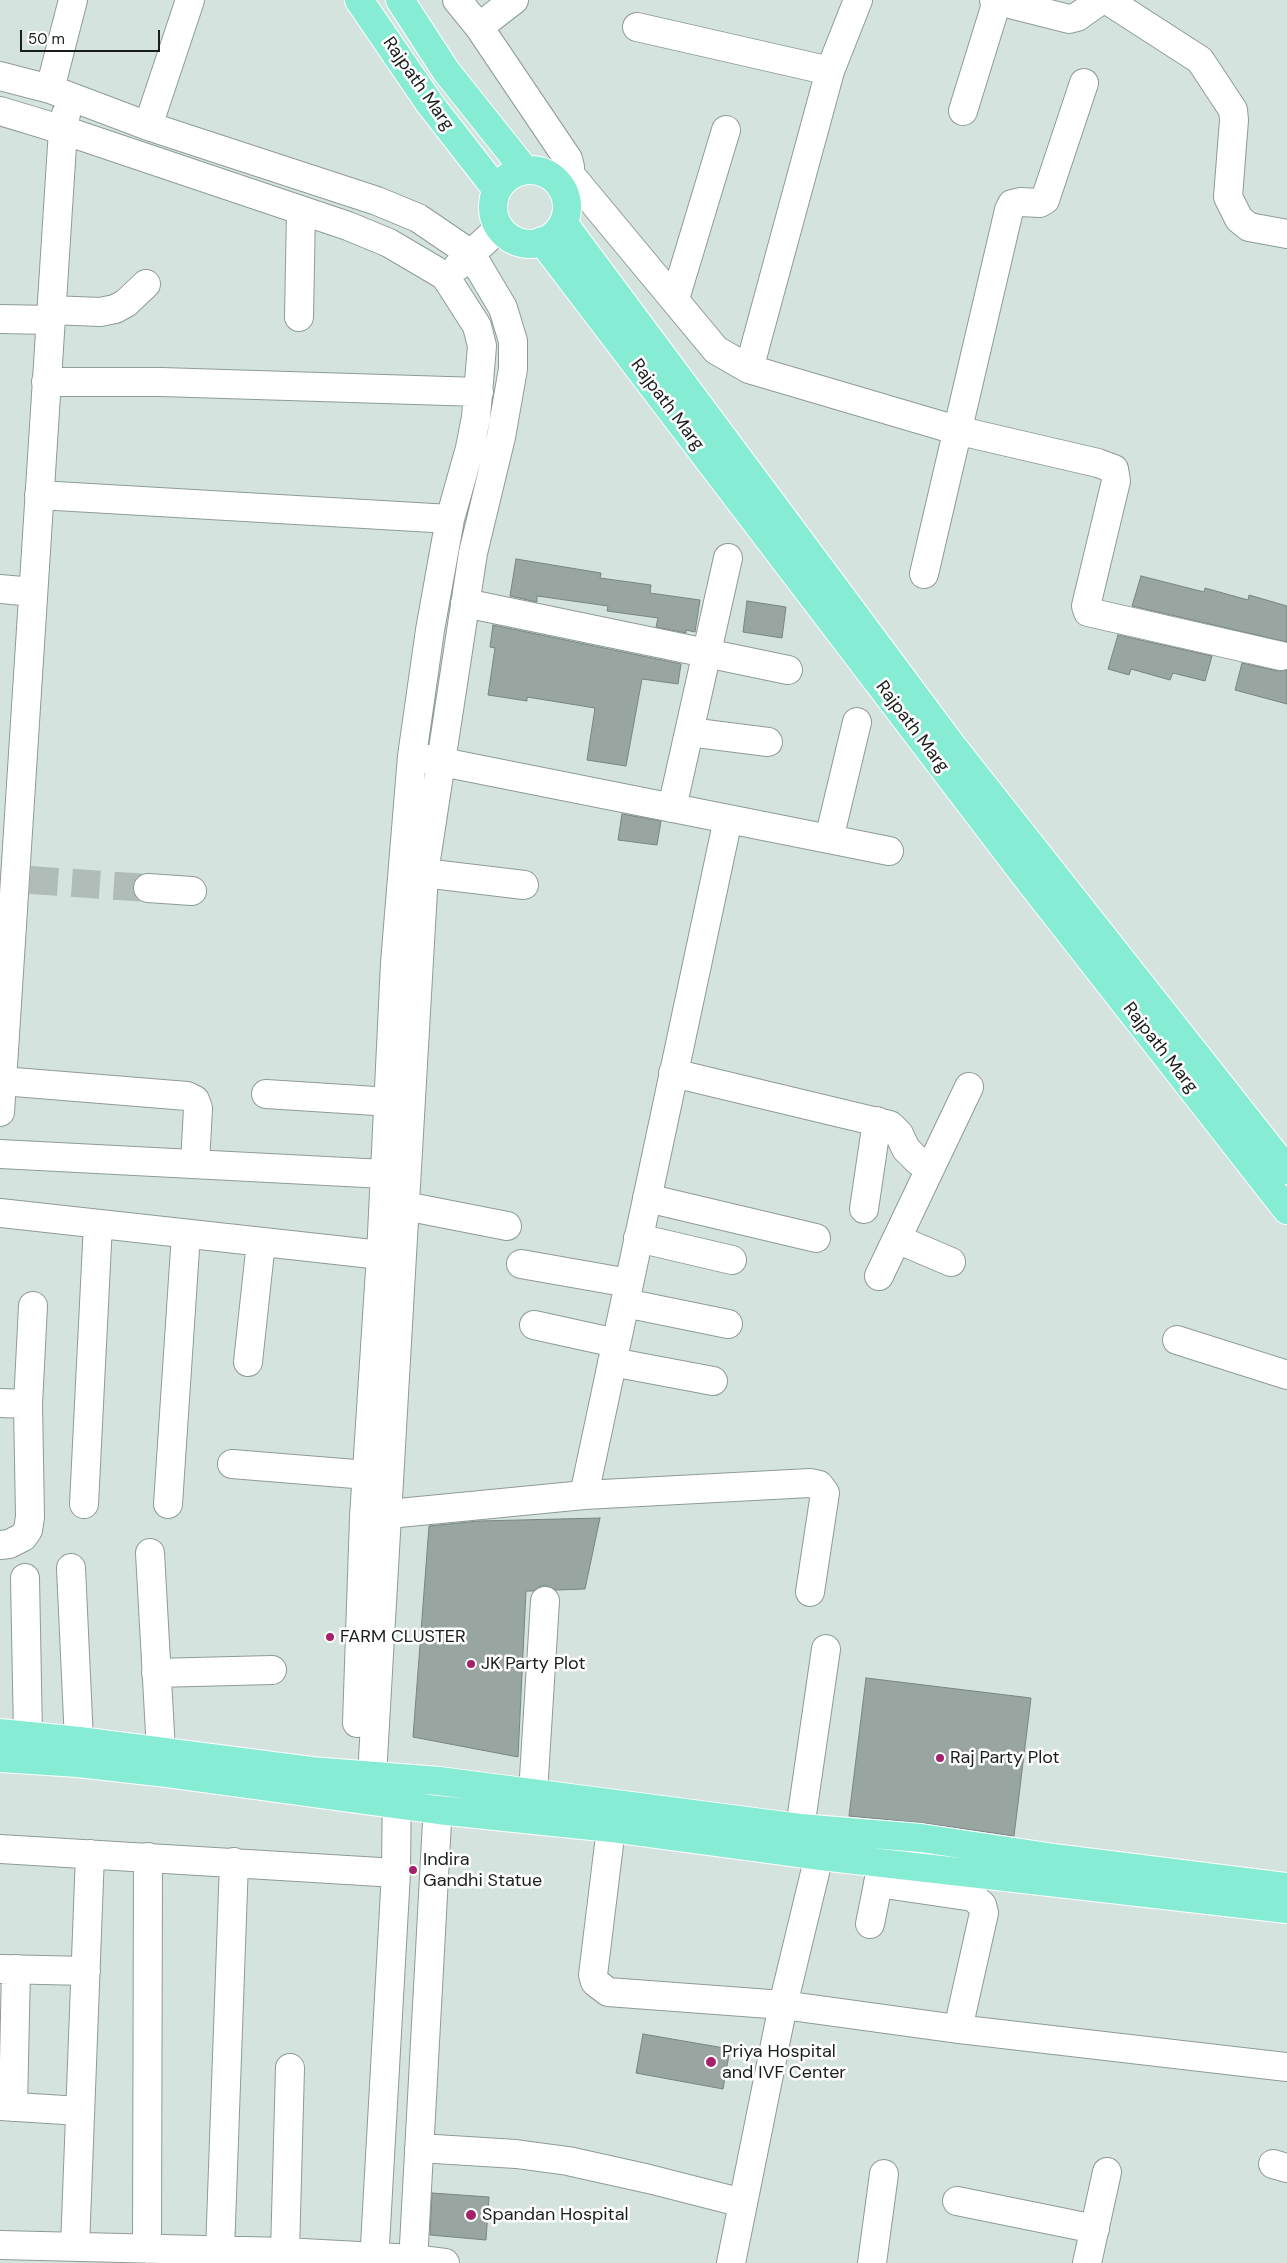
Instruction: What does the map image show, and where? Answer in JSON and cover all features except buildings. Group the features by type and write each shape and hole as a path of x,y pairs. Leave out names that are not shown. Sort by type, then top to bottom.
{"main road":[{"name":"Rajpath Marg","path":"359,0 430,104 497,190"},
{"name":"Rajpath Marg","path":"400,0 446,71 524,169"},
{"path":"524,169 544,171 564,178 568,203 564,224 551,238 534,244 514,241 499,228 493,211 497,190 506,178 524,169"},
{"name":"Rajpath Marg","path":"564,224 953,747 1287,1170"},
{"name":"Rajpath Marg","path":"542,241 1024,874 1287,1210"},
{"path":"0,1733 79,1741 311,1771 439,1781 800,1828 921,1838 1062,1860 1287,1887"},
{"path":"0,1758 158,1772 438,1810 611,1828 819,1856 880,1873 1287,1909"}],"street":[{"path":"0,1112 2,1034 22,879 8,847 33,592 63,130 60,92 73,0"},
{"path":"148,126 190,0"},
{"path":"457,0 480,28 568,159 570,167 564,178 675,299 716,350 749,369 956,430 1098,463 1114,469 1116,481 1086,606 1088,612 1281,656"},
{"path":"480,28 514,0"},
{"path":"749,369 830,71 858,0"},
{"path":"963,111 996,0 1069,19 1077,17 1102,0"},
{"path":"1106,0 1200,60 1233,110 1234,120 1228,197 1239,219 1249,227 1287,234"},
{"path":"637,27 830,71"},
{"path":"0,76 60,92 148,126 349,192 418,218 471,254 503,308 513,342 512,369 501,437 473,553 465,603 424,873 399,1103 384,1174 391,1257 376,1515 375,1776 397,1804 396,1872 374,2260"},
{"path":"924,574 956,430 1009,210 1012,204 1020,202 1040,203 1045,200 1084,83"},
{"path":"0,111 63,130 348,226 389,243 445,276 477,326 482,346 479,392 470,448 450,519 430,630 412,756 395,963 399,1103 405,1206 391,1257 367,1475 376,1515"},
{"path":"675,299 726,130"},
{"path":"299,317 301,211"},
{"path":"445,276 499,228"},
{"path":"0,319 100,312 115,309 126,303 146,284"},
{"path":"46,382 161,382 479,392"},
{"path":"39,495 450,519"},
{"path":"672,808 728,558"},
{"path":"0,589 33,592"},
{"path":"465,603 788,670"},
{"path":"829,839 857,722"},
{"path":"689,732 768,742"},
{"path":"412,756 889,851"},
{"path":"584,1495 728,819"},
{"path":"424,873 524,885"},
{"path":"148,888 192,891"},
{"path":"673,1073 890,1125 899,1134 906,1149 918,1161 931,1167"},
{"path":"2,1081 187,1096 194,1100 198,1108 196,1164"},
{"path":"879,1276 969,1087"},
{"path":"266,1094 399,1103"},
{"path":"864,1208 877,1121"},
{"path":"0,1154 384,1174"},
{"path":"647,1198 816,1238"},
{"path":"405,1206 507,1226"},
{"path":"0,1213 391,1257"},
{"path":"84,1504 98,1224"},
{"path":"168,1504 186,1234"},
{"path":"638,1238 732,1260"},
{"path":"897,1239 950,1262"},
{"path":"248,1362 261,1242"},
{"path":"521,1264 627,1293 728,1324"},
{"path":"0,1545 9,1544 23,1537 28,1530 30,1517 28,1404 33,1306"},
{"path":"534,1325 614,1353 713,1381"},
{"path":"1177,1340 1287,1375"},
{"path":"0,1403 28,1404"},
{"path":"232,1464 367,1475"},
{"path":"376,1515 584,1495 810,1483 819,1485 825,1493 810,1592"},
{"path":"150,1553 160,1751"},
{"path":"71,1568 79,1741"},
{"path":"25,1578 28,1735"},
{"path":"532,1793 544,1601"},
{"path":"800,1828 826,1649"},
{"path":"156,1673 272,1670"},
{"path":"413,2261 439,1781"},
{"path":"611,1828 593,1975 601,1988 608,1992 783,2006 958,2030 1287,2067"},
{"path":"0,1849 396,1872"},
{"path":"76,2247 90,1854"},
{"path":"731,2263 783,2006 819,1856"},
{"path":"147,2249 148,1857"},
{"path":"213,2255 234,1862"},
{"path":"870,1924 880,1873 973,1897 982,1905 984,1913 958,2030"},
{"path":"80,2110 7,2107 8,1969 86,1971"},
{"path":"284,2252 290,2068"},
{"path":"419,2148 516,2154 568,2161 743,2203"},
{"path":"1087,2263 1107,2172"},
{"path":"872,2263 884,2174"},
{"path":"957,2201 1095,2229"},
{"path":"17,2252 76,2247 147,2249 213,2255 284,2252 374,2260 445,2263"}],"tunnel":[{"path":"30,880 148,888"}],"place":[{"name":"FARM CLUSTER","path":"330,1637"},
{"name":"JK Party Plot","path":"471,1664"},
{"name":"Raj Party Plot","path":"940,1758"},
{"name":"Indira Gandhi Statue","path":"413,1870"},
{"name":"Priya Hospital and IVF Center","path":"711,2062"},
{"name":"Spandan Hospital","path":"471,2215"}]}
